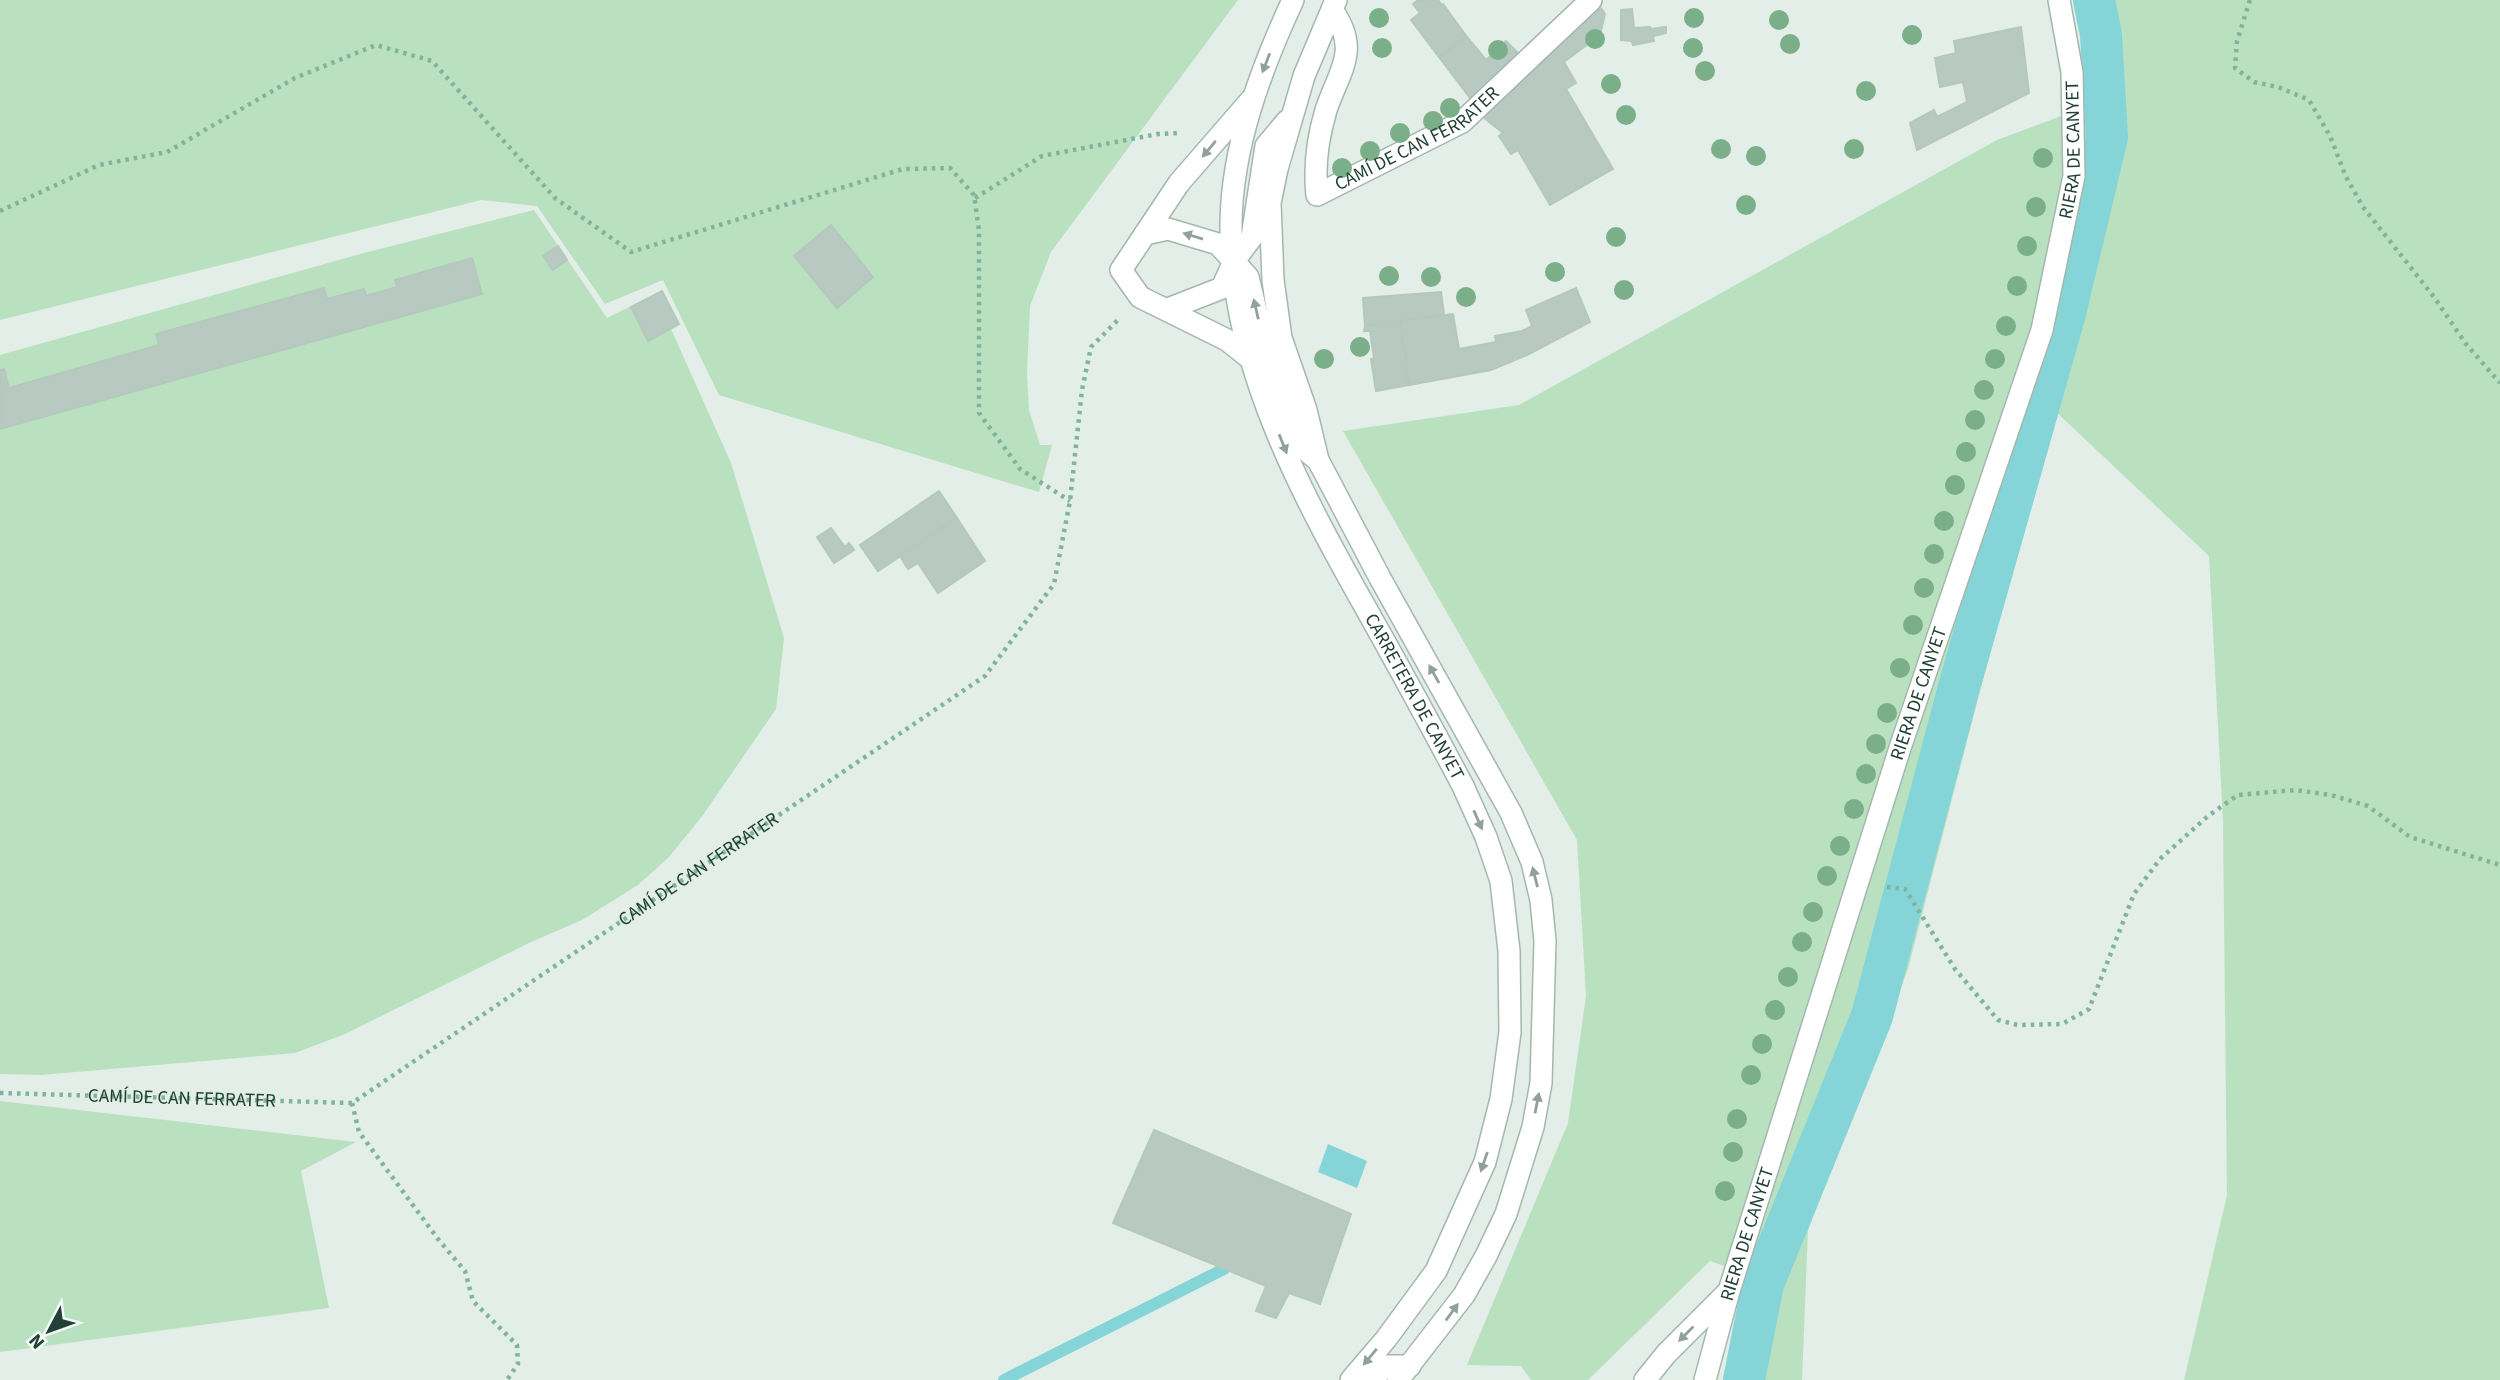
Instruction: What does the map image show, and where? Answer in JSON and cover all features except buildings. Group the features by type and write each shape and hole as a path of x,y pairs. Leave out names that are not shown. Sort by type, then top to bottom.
{"street":[{"name":"CARRETERA DE CANYET","path":"1293,0 1253,97 1236,172 1231,224 1236,298 1259,385 1300,486 1463,786 1486,837 1501,881 1509,951 1510,1032 1501,1099 1486,1162 1436,1271 1386,1339 1351,1380"},
{"name":"CAMÍ DE CAN FERRATER","path":"1334,5 1348,57 1326,112 1314,172 1317,195 1462,122 1591,0"},
{"name":"RIERA DE CANYET","path":"1705,1380 1730,1291 1900,748 2042,330 2074,176 2072,72 2059,0"},
{"name":"CARRETERA DE CANYET","path":"1334,5 1304,76 1270,203 1270,240 1281,338 1306,410 1318,460 1380,578 1511,813 1532,862 1544,928 1544,1046 1541,1083 1519,1174 1506,1214 1470,1285 1410,1375"},
{"path":"1252,360 1227,340 1140,296 1121,271 1180,183 1253,97"},
{"path":"1168,309 1222,288 1234,261 1252,237 1266,146 1293,114"},
{"path":"1145,234 1168,229 1218,244 1248,277 1267,357 1301,446 1318,460"},
{"path":"1645,1380 1666,1354 1730,1291"},
{"path":"1373,1380 1384,1366 1410,1375"}],"path":[{"path":"2250,0 2237,41 2235,68 2254,82 2278,87 2309,100 2330,136 2346,177 2363,207 2434,297 2466,344 2500,383"},
{"path":"0,211 99,165 167,152 296,78 376,45 432,61 555,198 631,252 903,169 950,168 975,198 979,230 979,413 1020,469 1070,501"},
{"path":"975,198 1042,156 1158,134 1191,133"},
{"name":"CAMÍ DE CAN FERRATER","path":"0,1093 352,1102 985,676 1054,583 1070,501 1082,390 1091,347 1140,296"},
{"path":"1858,884 1905,889 1955,969 1998,1020 2018,1025 2062,1024 2089,1009 2134,894 2160,859 2208,816 2238,795 2295,790 2331,795 2368,806 2410,837 2500,865"},
{"path":"352,1102 359,1132 465,1271 473,1301 517,1345 517,1364 507,1380"}],"green space":[{"path":"0,0 1238,0 1051,252 1030,306 1027,373 1029,410 1040,445 1052,445 1039,492 719,395 663,280 605,304 537,206 481,200 0,320"},
{"path":"2112,0 2500,0 2500,1380 2184,1380 2227,1195 2223,821 2209,556 2053,409 1908,969 1808,1230 1802,1380 1747,1380 1767,1281 1710,1261 1588,1380 1531,1380 1521,1366 1467,1365 1568,1123 1586,996 1577,840 1343,431 1519,405 1997,140 2125,92"},
{"path":"534,210 607,318 662,291 679,324 671,329 731,463 784,638 776,709 703,815 669,857 638,885 582,920 531,942 345,1034 295,1053 41,1075 0,1074 0,355 364,253"},
{"path":"0,1101 356,1142 301,1171 329,1308 0,1352"}],"water":[{"path":"1328,1144 1367,1161 1357,1188 1318,1172"}],"waterway":[{"path":"1744,1380 1763,1284 1872,1016 1958,691 2065,313 2107,137 2101,35 2094,0"},
{"path":"1004,1380 1224,1269"}]}
